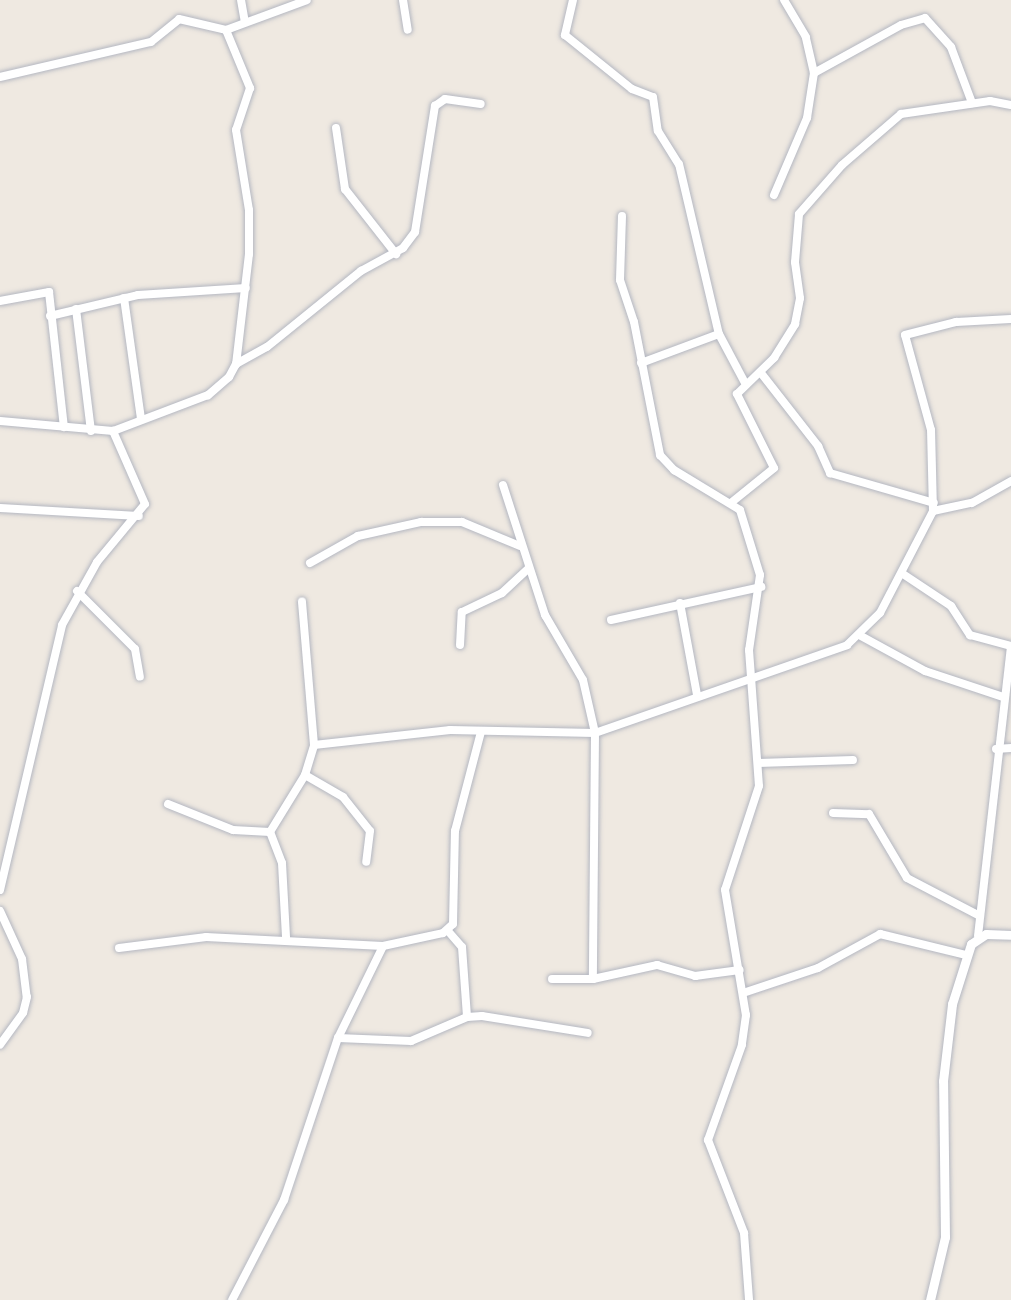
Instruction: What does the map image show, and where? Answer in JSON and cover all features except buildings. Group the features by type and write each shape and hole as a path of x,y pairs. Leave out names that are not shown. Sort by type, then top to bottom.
{"street":[{"path":"241,0 245,22"},
{"path":"0,77 151,42 179,19 226,30 307,0"},
{"path":"403,0 408,30"},
{"path":"573,0 565,35 632,89 653,97 658,131 679,164 719,334 745,383"},
{"path":"774,195 807,118 814,73 806,37 784,0"},
{"path":"814,73 901,25 925,18 951,47 972,103"},
{"path":"226,30 250,80 236,130 249,210 246,288 236,364"},
{"path":"0,421 113,431 218,389 236,364 267,347 361,271 396,254 415,232 435,106 445,99 481,104"},
{"path":"732,502 774,468 739,400 745,383 761,373 795,324 800,298 795,262 799,214 890,120 972,103 1011,105"},
{"path":"336,128 345,189 396,254"},
{"path":"622,216 620,280 641,363 652,433 666,464 732,502 745,520 761,587 749,650 758,763 756,806 725,890 743,993 742,1045 708,1140 744,1233 749,1300"},
{"path":"50,316 124,298 246,288"},
{"path":"0,301 47,290 64,427"},
{"path":"124,298 141,419"},
{"path":"76,309 91,431"},
{"path":"314,745 419,732 595,733 697,695 828,654 861,636 903,574 934,507 928,412 905,335 956,322 1011,319"},
{"path":"641,363 719,334"},
{"path":"761,373 818,446 830,473 934,507 972,503 1011,481"},
{"path":"0,890 62,625 77,591 139,516 143,494 113,431"},
{"path":"503,485 527,570 545,615 583,680 595,733 593,979"},
{"path":"0,508 139,516"},
{"path":"310,563 366,532 421,522 462,522 520,546"},
{"path":"460,645 462,612 502,593 527,570"},
{"path":"903,574 944,599 970,635 1011,646 996,749 988,867 978,915 978,936 966,955 944,1053 945,1237 930,1300"},
{"path":"611,620 761,587"},
{"path":"77,591 135,649 140,677"},
{"path":"270,832 305,775 314,745 302,602"},
{"path":"680,603 697,695"},
{"path":"861,636 925,671 1003,697"},
{"path":"448,931 455,915 457,820 481,732"},
{"path":"996,749 1011,748"},
{"path":"758,763 853,760"},
{"path":"305,775 343,797 370,831 366,862"},
{"path":"168,804 233,830 270,832"},
{"path":"833,813 869,814 907,878 978,915"},
{"path":"270,832 282,863 286,937"},
{"path":"0,911 22,959 27,997 23,1013 0,1045"},
{"path":"119,948 206,937 286,937 383,946 448,931"},
{"path":"448,931 462,947 467,1017"},
{"path":"743,993 818,968 880,934 966,955"},
{"path":"978,936 1011,935"},
{"path":"232,1300 284,1200 338,1038 383,946"},
{"path":"552,979 593,979 657,965 695,976 740,970"},
{"path":"338,1038 411,1041 467,1017 588,1033"}]}
